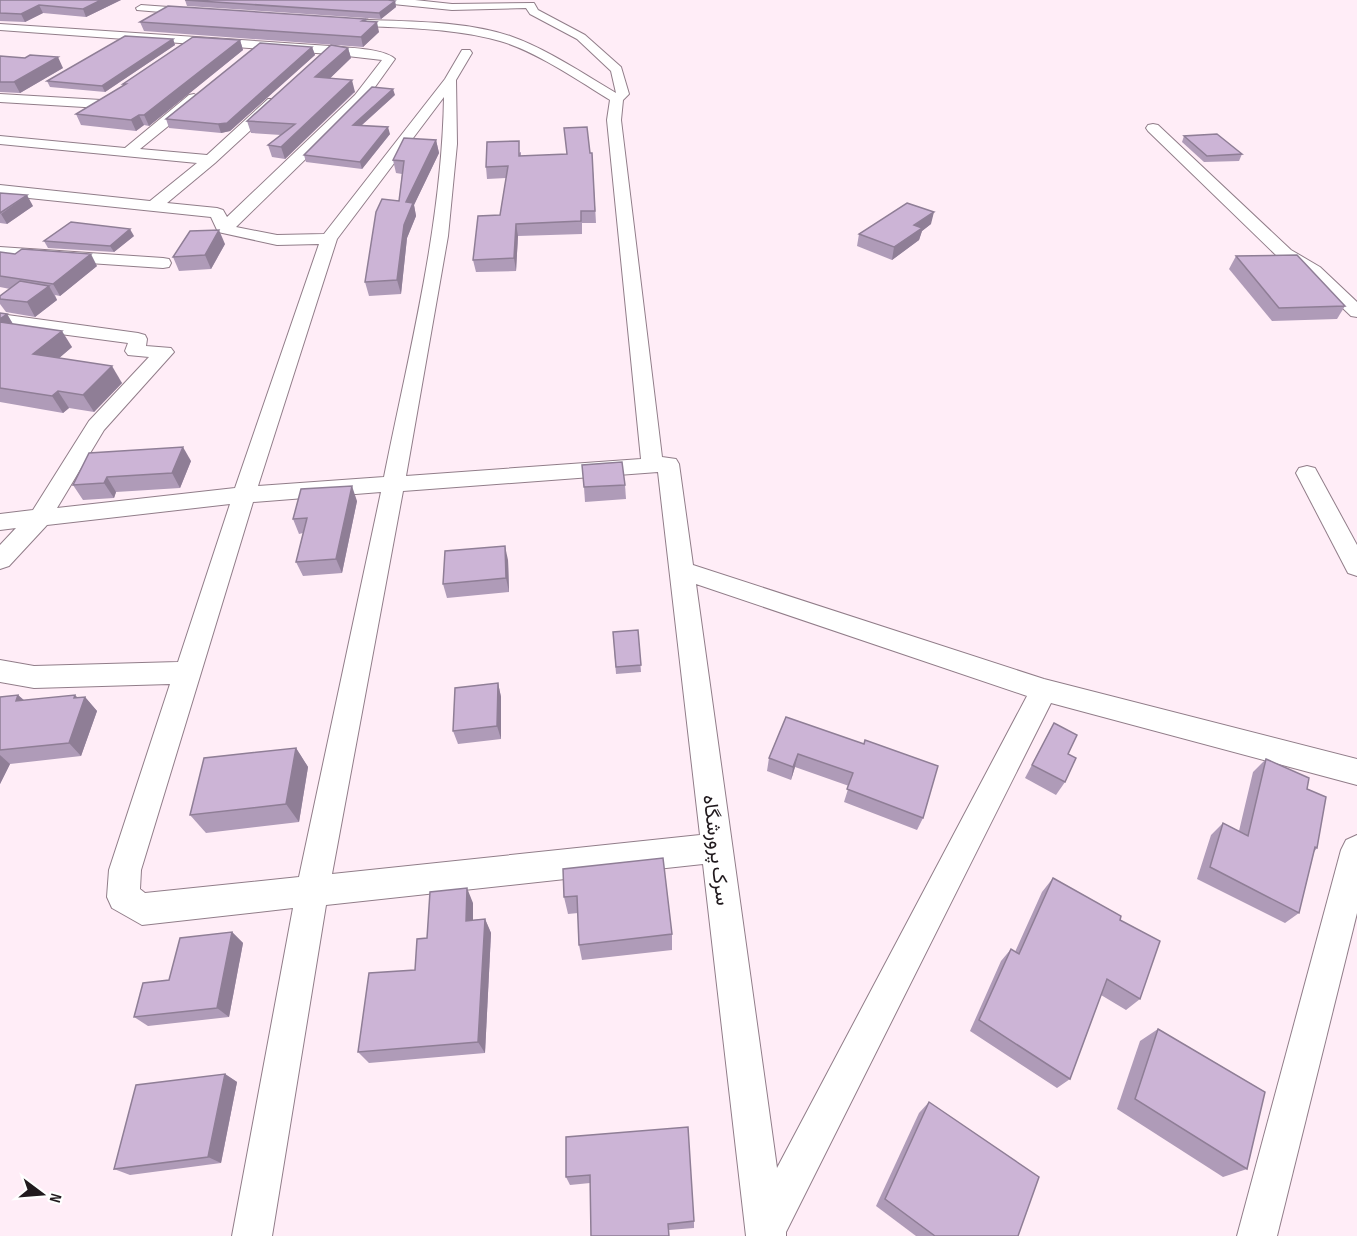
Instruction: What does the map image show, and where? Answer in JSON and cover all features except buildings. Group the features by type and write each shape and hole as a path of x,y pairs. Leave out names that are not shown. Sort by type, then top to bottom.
{"street":[{"path":"154,0 136,10 211,13"},
{"path":"383,0 430,2"},
{"name":"سرک پرورشگاه","path":"430,2 452,7 530,5 534,12 581,37 617,70 623,94 616,99 614,120 660,464 681,570 765,1234"},
{"path":"328,21 460,29 506,39 563,66 616,99"},
{"path":"99,32 115,22"},
{"path":"0,27 99,32 193,41 252,50 330,50 384,56 390,59 360,98 224,229"},
{"path":"174,53 193,41"},
{"path":"313,66 330,50"},
{"path":"466,53 450,80 329,239 124,870 123,897 142,909 717,848"},
{"path":"252,1236 312,892 394,482 440,236 450,144 450,80"},
{"path":"154,206 210,160 287,90"},
{"path":"128,152 201,92"},
{"path":"0,98 105,101 84,115"},
{"path":"1153,128 1285,254 1314,271 1357,312"},
{"path":"0,140 210,160"},
{"path":"0,190 217,213 224,229"},
{"path":"224,229 277,240 329,239"},
{"path":"0,252 163,263"},
{"path":"0,320 138,339 135,351 164,352 96,426 39,519 0,560"},
{"path":"0,522 244,495 394,482 660,464"},
{"path":"1307,473 1357,567"},
{"path":"681,570 1044,690 1357,772"},
{"path":"0,671 34,677 189,673"},
{"path":"765,1234 1044,690"},
{"path":"1257,1236 1357,850"}]}
